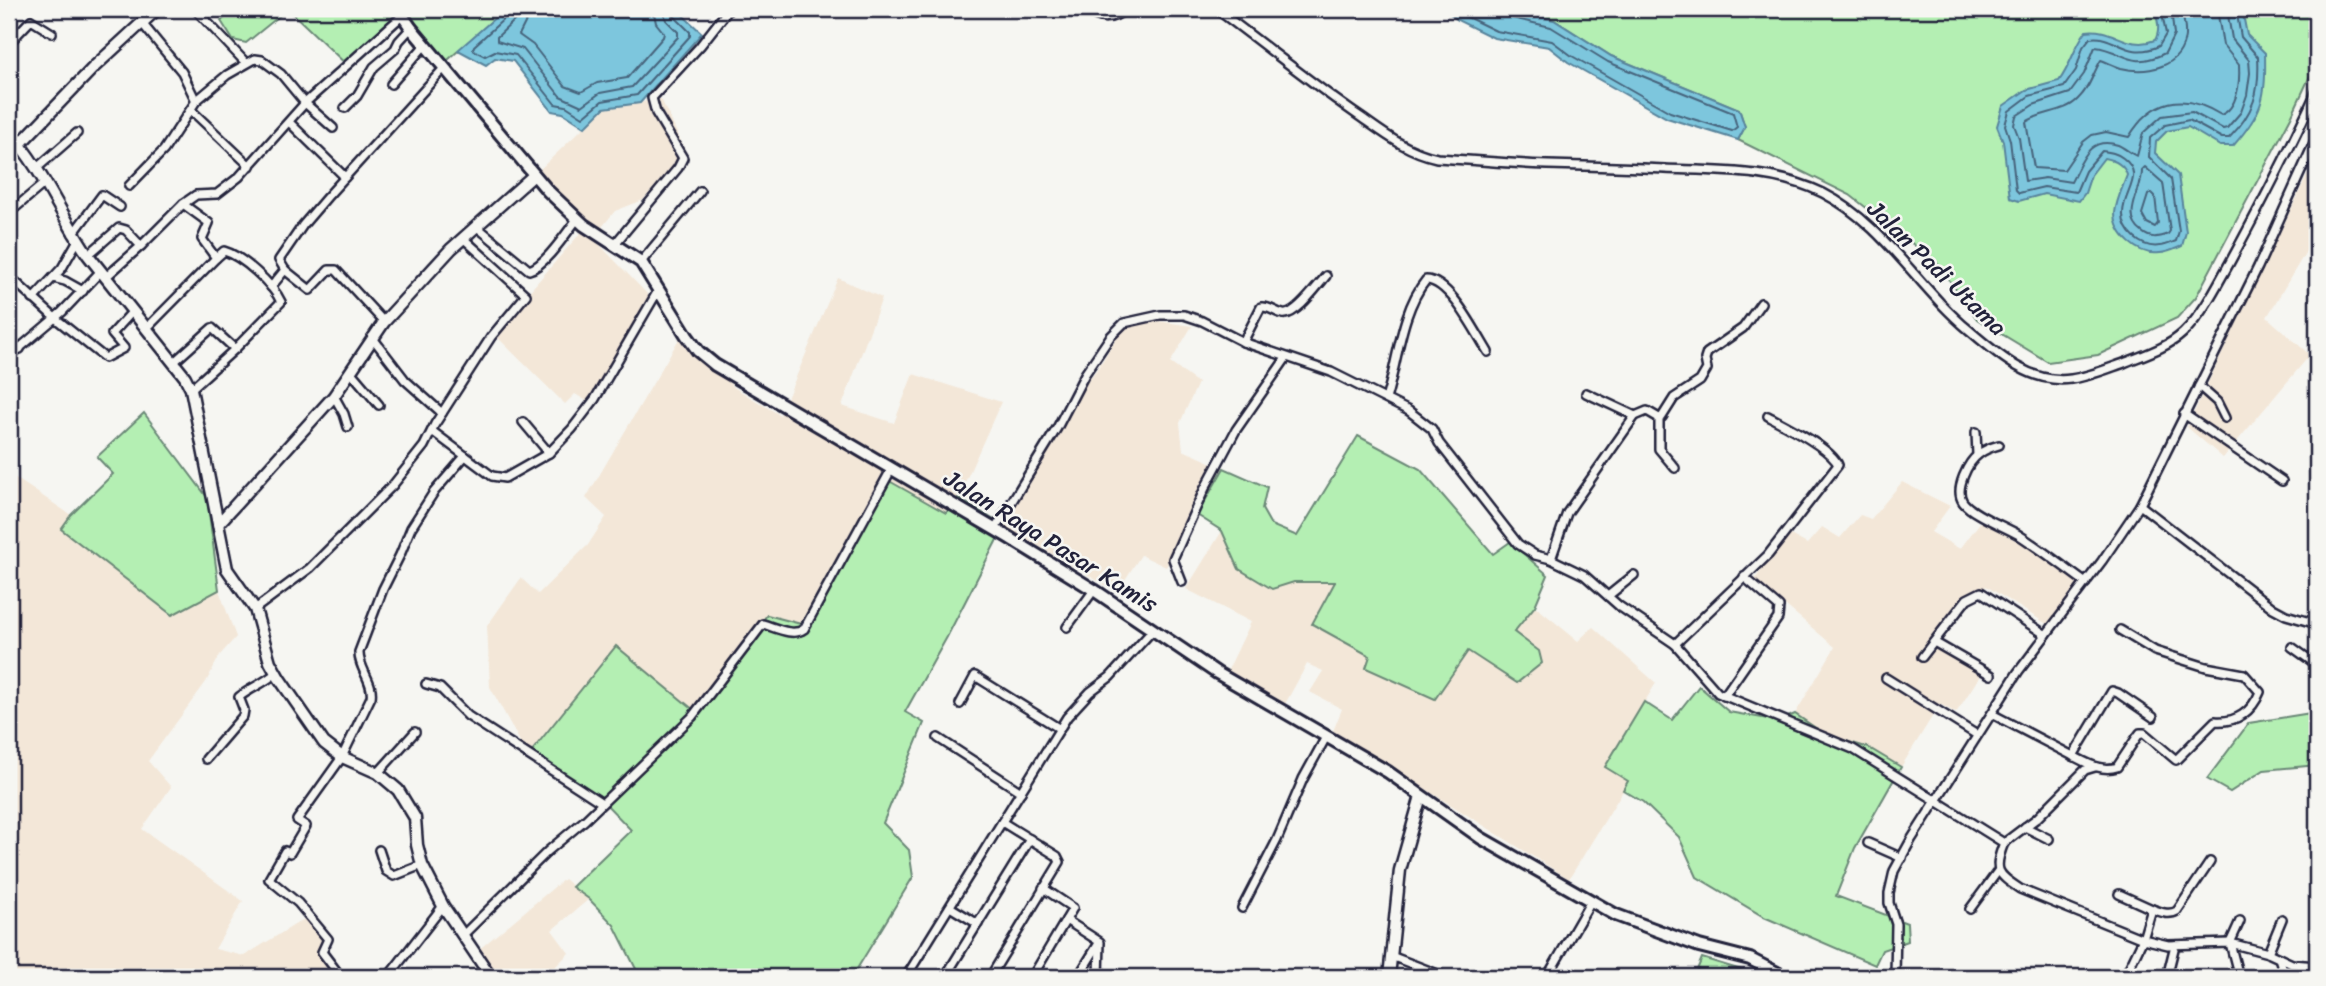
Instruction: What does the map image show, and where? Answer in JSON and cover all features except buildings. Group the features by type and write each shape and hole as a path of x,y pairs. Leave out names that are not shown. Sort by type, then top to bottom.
{"main road":[{"name":"Jalan Raya Pasar Kamis","path":"400,12 534,175 578,218 641,261 698,351 715,365 995,529 1094,590 1217,673 1388,772 1481,838 1591,901 1653,930 1749,959 1785,977"}],"street":[{"path":"20,144 157,9"},
{"path":"195,9 246,63"},
{"path":"614,244 678,168 683,158 656,113 652,98 700,46 729,9"},
{"path":"1087,9 1097,17 1105,18 1125,9"},
{"name":"Jalan Padi Utama","path":"1216,9 1337,101 1392,139 1422,155 1548,165 1720,170 1787,179 1822,193 1850,210 1874,231 1965,327 1998,354 2023,370 2046,379 2070,380 2107,369 2152,352 2181,335 2214,289 2245,235 2317,90"},
{"path":"9,357 83,291 141,246 183,204 196,195 217,194 250,166 305,103 400,12"},
{"path":"9,43 31,20 52,33"},
{"path":"141,22 181,72 196,101"},
{"path":"345,108 356,96 374,66 395,49 411,28"},
{"path":"391,84 425,45"},
{"path":"129,186 164,150 196,101 227,75 255,60 262,60 281,74 305,103 333,128"},
{"path":"384,322 335,270 330,270 311,290 285,270 280,264 280,256 303,225 444,67"},
{"path":"191,110 250,166"},
{"path":"289,122 345,177"},
{"path":"9,132 46,182 88,255 191,389 228,569 254,609 276,673 320,738 342,757 378,773 398,790 415,818 422,865 443,906 491,977"},
{"path":"37,168 77,133"},
{"path":"1895,977 1896,924 1889,893 1890,881 1977,735 2140,505 2258,267 2317,136"},
{"path":"219,523 334,396 384,322 463,238 534,175"},
{"path":"9,213 46,182"},
{"path":"641,261 700,191"},
{"path":"33,299 53,278 102,195 120,207"},
{"path":"183,204 209,223 202,239 216,258"},
{"path":"476,226 529,270 535,269 545,259 578,218"},
{"path":"88,255 119,228 126,230 141,246"},
{"path":"254,609 310,568 385,493 424,446 491,337 526,295 463,238"},
{"path":"146,329 224,251 258,272 271,287 280,299 279,305 191,389"},
{"path":"271,287 285,270"},
{"path":"9,276 105,358 124,348 112,334 132,312"},
{"path":"1243,342 1261,307 1290,314 1326,276"},
{"path":"53,278 83,291"},
{"path":"1386,399 1399,356 1403,324 1426,280 1432,280 1452,295 1488,352"},
{"path":"432,431 492,476 499,478 517,472 549,453 595,399 659,289"},
{"path":"1675,468 1659,449 1660,418 1674,398 1700,381 1707,369 1707,353 1743,328 1761,303"},
{"path":"995,529 1057,428 1085,374 1110,337 1124,323 1160,315 1184,316 1202,321 1243,342 1331,372 1386,399 1426,423 1518,544 1535,555 1551,559 1584,575 1634,617 1675,644 1707,682 1724,696 1853,749 2004,843"},
{"path":"173,363 212,328 235,349"},
{"path":"372,337 405,380 442,413"},
{"path":"9,340 20,349"},
{"path":"1182,582 1172,559 1236,430 1286,358"},
{"path":"350,371 379,405"},
{"path":"2199,386 2217,402 2225,418"},
{"path":"1586,393 1635,416"},
{"path":"334,396 348,427"},
{"path":"1551,559 1567,513 1635,416 1647,411 1660,418"},
{"path":"2184,414 2281,481"},
{"path":"1675,644 1768,555 1838,465 1835,458 1768,416"},
{"path":"523,422 549,453"},
{"path":"1976,432 1977,454"},
{"path":"1999,445 1977,454 1971,462 1960,495 1965,505 2020,535 2086,583"},
{"path":"341,977 322,952 328,939 298,903 269,879 285,851 290,853 306,826 297,820 342,757 372,693 359,662 359,652 383,589 411,528 434,492 464,456"},
{"path":"462,936 692,717 763,624 795,632 804,629 892,468"},
{"path":"2140,505 2273,608 2286,615 2317,624"},
{"path":"1608,596 1634,575"},
{"path":"1724,696 1778,618 1780,611 1744,577"},
{"path":"1067,627 1094,590"},
{"path":"1922,657 1967,599 1981,592 2046,635"},
{"path":"906,977 1060,729 1080,701 1110,677 1153,630"},
{"path":"1992,713 2095,767 2111,769 2117,767 2140,733 2150,736 2173,760 2180,759 2215,721 2229,722 2253,706 2260,692 2244,674 2206,667 2155,651 2120,630"},
{"path":"1934,642 1991,675"},
{"path":"2292,647 2317,665"},
{"path":"206,759 243,716 244,710 239,697 256,686 261,686 276,673"},
{"path":"960,704 975,676 1060,729"},
{"path":"1886,678 1977,735"},
{"path":"426,684 440,688 468,716 602,803"},
{"path":"2073,756 2112,691 2153,717"},
{"path":"378,773 415,732"},
{"path":"1242,908 1277,840 1303,779 1326,737"},
{"path":"938,738 1021,792"},
{"path":"2095,767 2085,770 2025,827 2004,843 1997,863 2003,878 2021,889 2143,939 2175,944 2230,943 2299,965 2317,966"},
{"path":"1389,977 1400,870 1421,796"},
{"path":"990,977 1060,862 1059,858 1002,822"},
{"path":"2025,827 2049,839"},
{"path":"945,977 1030,839"},
{"path":"1868,843 1902,858"},
{"path":"379,850 386,872 394,876 422,865"},
{"path":"2119,894 2166,914 2177,911 2210,862"},
{"path":"1970,909 1998,871"},
{"path":"1032,977 1073,908 1043,888"},
{"path":"1547,977 1591,901"},
{"path":"388,977 443,906"},
{"path":"950,908 978,924"},
{"path":"2127,977 2152,909"},
{"path":"2268,953 2282,919"},
{"path":"1066,920 1100,942"},
{"path":"2239,977 2230,943 2240,921"},
{"path":"1079,977 1100,942"},
{"path":"1099,977 1100,942"},
{"path":"2168,973 2175,944"},
{"path":"1391,956 1443,976"},
{"path":"2279,958 2285,977"}],"shaded area":[{"path":"661,99 686,152 643,200 615,211 593,238 652,299 592,404 575,394 565,404 493,333 584,229 535,174 604,108"},
{"path":"2317,155 2317,233 2267,317 2310,355 2223,458 2187,427"},
{"path":"838,278 882,298 842,406 894,423 913,374 1001,402 958,498 946,513 884,479 801,624 695,712 528,756 490,687 487,626 521,578 538,594 588,545 606,517 586,498 679,339 735,388 780,415"},
{"path":"1130,317 1192,326 1170,363 1198,383 1180,423 1183,450 1224,468 1166,567 1141,555 1117,592 1004,526 1069,405 1098,368"},
{"path":"11,475 71,515 61,529 171,615 219,590 236,637 220,655 206,682 148,761 171,787 142,829 243,901 215,949 244,956 309,916 328,938 321,951 340,977 9,977"},
{"path":"1902,482 1950,506 1931,532 1960,549 1981,521 2086,579 2050,626 1986,586 1938,642 1985,668 1956,713 1940,704 1901,767 1869,748 1826,735 1795,714 1835,647 1755,580 1785,532 1807,544 1822,527 1840,538 1860,515 1871,519"},
{"path":"1222,531 1239,569 1272,589 1294,582 1335,582 1313,624 1370,656 1367,668 1468,650 1517,683 1542,663 1539,651 1514,632 1535,606 1578,641 1593,627 1656,683 1605,767 1629,781 1569,879 1333,731 1342,709 1310,692 1323,671 1307,664 1285,704 1226,674 1251,622 1186,589"},
{"path":"564,879 589,899 552,930 569,953 540,977 497,977 477,951"}],"green space":[{"path":"235,9 288,9 246,43 233,40 221,21"},
{"path":"288,9 505,9 440,67 398,21 350,68"},
{"path":"1503,9 2317,9 2317,61 2291,117 2196,297 2177,318 2098,355 2048,362 1977,319 1937,263 1850,195 1738,140 1745,127 1739,109 1611,56 1554,20"},
{"path":"144,413 207,497 219,590 172,615 61,529 71,515 113,474 97,457"},
{"path":"1358,436 1420,469 1493,554 1510,542 1548,575 1535,606 1514,632 1539,651 1542,663 1517,683 1468,651 1435,699 1366,668 1370,656 1312,624 1335,582 1294,582 1272,589 1239,569 1222,531 1197,515 1224,468 1267,487 1262,509 1271,525 1297,536"},
{"path":"884,478 946,513 958,498 1004,526 905,712 924,723 883,823 909,850 913,877 852,977 640,977 614,925 589,899 572,887 631,830 602,800 528,756 616,646 695,711 767,615 801,624"},
{"path":"1699,686 1729,712 1779,721 1795,714 1826,735 1869,748 1901,767 1855,848 1836,896 1907,923 1908,941 1882,950 1875,965 1764,917 1697,877 1679,837 1643,802 1623,790 1628,781 1605,767 1644,702 1672,720"},
{"path":"2317,712 2317,765 2264,770 2230,792 2207,779 2249,723"},
{"path":"1702,958 1764,977 1694,977"}],"water":[{"path":"505,9 676,9 702,33 640,103 604,108 585,127 563,113 552,111 513,61 495,58 486,65 458,50"},
{"path":"1444,9 1503,9 1554,20 1611,56 1739,109 1745,127 1738,140 1667,118 1568,62 1549,47 1494,38 1459,21"},
{"path":"2152,9 2242,9 2247,35 2265,53 2265,82 2261,104 2251,124 2233,146 2220,146 2188,127 2167,131 2156,142 2155,153 2178,175 2186,232 2182,246 2160,253 2136,247 2119,229 2115,213 2127,175 2121,165 2111,160 2104,158 2091,175 2079,201 2044,194 2019,201 2010,198 2003,141 1997,126 2003,106 2026,90 2059,81 2086,31 2104,32 2136,43 2155,40 2158,24"}]}
